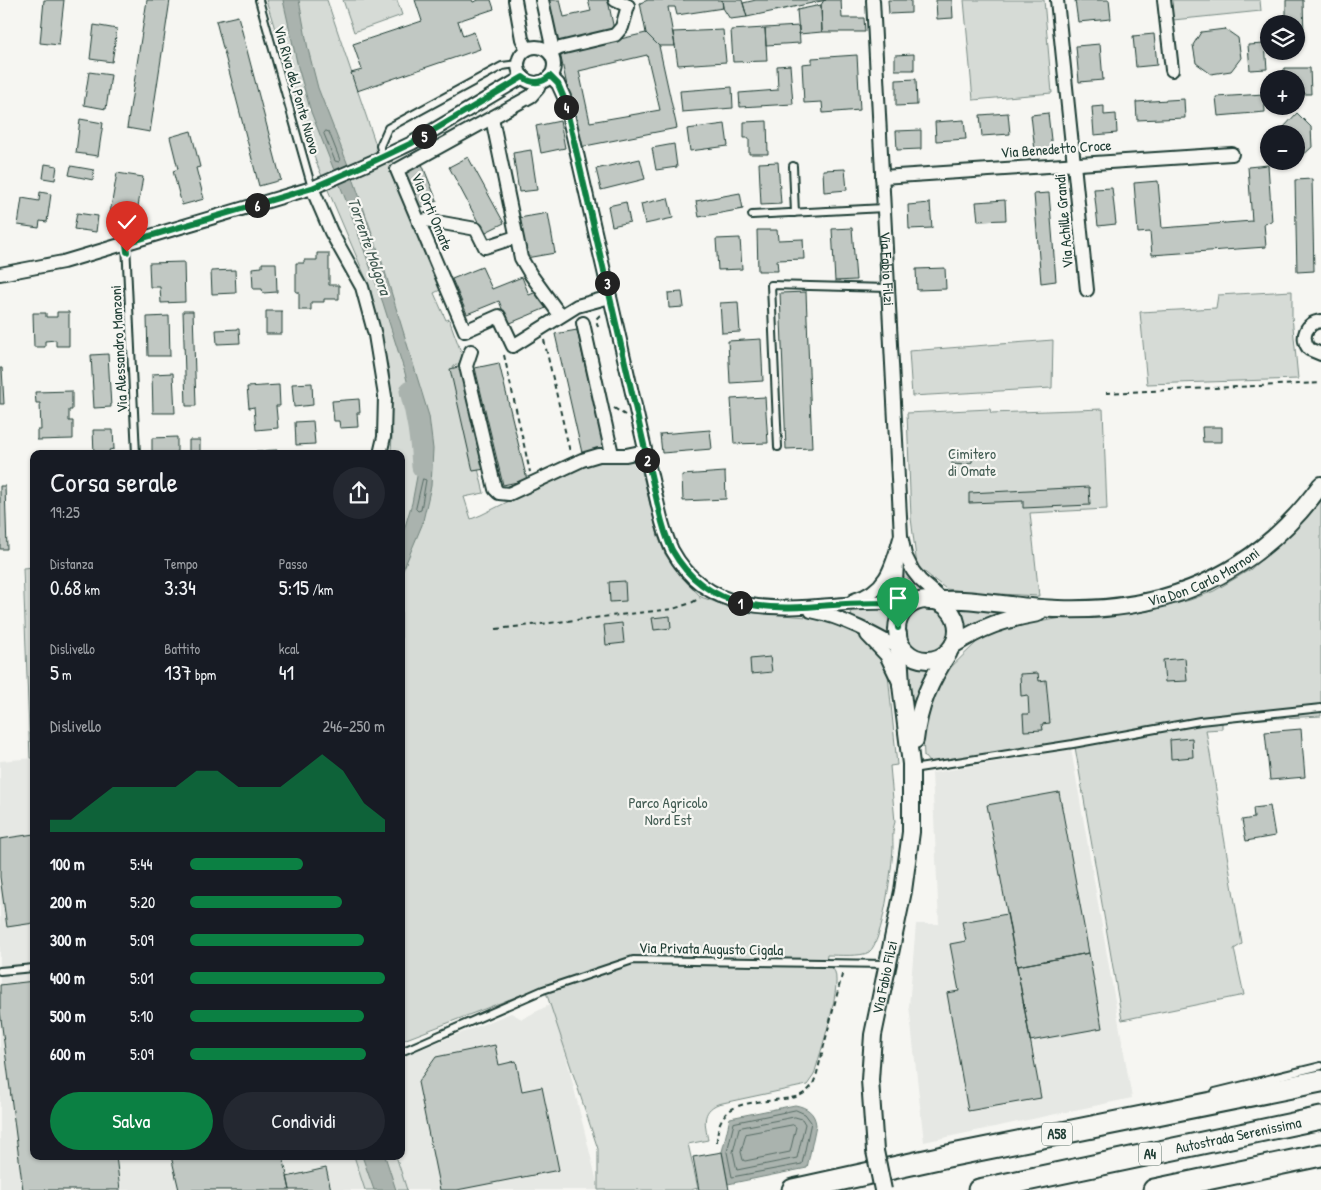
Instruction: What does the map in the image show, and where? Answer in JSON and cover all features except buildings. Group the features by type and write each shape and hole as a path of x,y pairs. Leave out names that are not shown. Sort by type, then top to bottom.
{"highway":[{"name":"A58","path":"792,1190 1321,1081"},
{"name":"Autostrada Serenissima","path":"979,1190 1321,1118"},
{"name":"A4","path":"1154,1190 1321,1155"}],"street":[{"path":"515,0 522,39 527,49"},
{"path":"542,0 554,65 545,79"},
{"path":"615,0 632,3 622,28 615,34 560,48 552,52 540,47 527,49 520,56 518,64 523,77 531,82 545,79 558,84 564,98 606,298 668,542 681,564 692,576 709,590 736,602 754,606 799,608 895,603 936,604 955,620 957,630 951,647 942,656 932,660 922,659 901,641 827,614 799,608"},
{"name":"Via Fabio Filzi","path":"873,0 899,541 895,603 901,641 901,685 911,767"},
{"name":"Via Achille Grandi","path":"1057,0 1087,290"},
{"path":"1164,0 1172,70"},
{"path":"0,274 63,262 317,185 378,159 431,132 523,77"},
{"name":"Via Orti Omate","path":"513,346 499,316 465,331 396,170 531,96 545,79"},
{"path":"492,118 521,258 560,315"},
{"name":"Via Benedetto Croce","path":"882,177 1232,154"},
{"path":"317,185 331,232 362,287 375,335 385,396 384,437 381,450"},
{"path":"419,223 426,220 476,228 485,247 516,237"},
{"path":"513,346 577,306 606,298"},
{"path":"1321,321 1310,325 1306,330 1304,340 1309,350 1321,354"},
{"path":"583,323 612,454"},
{"path":"471,350 466,366 494,489 500,493 508,494 572,464 590,458 612,454 626,455 645,450"},
{"name":"Via Don Carlo Marnoni","path":"936,604 961,600 1057,609 1101,608 1134,604 1179,593 1205,583 1245,561 1263,548 1301,512 1321,485"},
{"name":"Via Fabio Filzi","path":"899,541 913,571 936,604"},
{"name":"Via Fabio Filzi","path":"833,605 862,598 876,589 890,572 899,541"},
{"path":"901,641 900,619 905,611 912,605 936,604"},
{"name":"Via Don Carlo Marnoni","path":"951,647 970,634 1008,618 1057,609"},
{"path":"856,626 886,655 901,685"},
{"name":"Via Fabio Filzi","path":"883,1190 875,1151 871,1102 870,1067 874,1027 889,964 910,851 911,767 916,726 922,703 931,681 951,647"}],"lane":[{"name":"Via Riva del Ponte Nuovo","path":"259,0 317,185"},
{"path":"378,159 380,146 388,128 502,66 518,64"},
{"path":"793,166 795,213"},
{"path":"752,215 884,208"},
{"name":"Via Alessandro Manzoni","path":"126,243 136,450"},
{"path":"778,447 771,285 888,288"},
{"path":"911,767 1073,744 1200,721 1321,708"},
{"name":"Via Privata Augusto Cigala","path":"405,1050 544,990 633,960 889,964"},
{"path":"0,971 30,968"},
{"path":"1204,1094 1321,1066"},
{"path":"1005,1145 1130,1112"}],"path":[{"path":"598,328 596,319 605,309 606,298"},
{"path":"541,328 572,464"},
{"path":"513,346 504,356 532,483"},
{"path":"1106,393 1321,383"},
{"path":"614,407 627,416"},
{"path":"496,629 673,609 701,598 697,592"},
{"path":"717,1142 718,1128 727,1112 743,1106 794,1098 804,1094 811,1087 817,1073 845,963"}],"shaded area":[{"path":"1071,749 1132,1098 924,1142 909,1006 916,924 939,924 932,773"},
{"path":"30,758 30,1160 355,1160 365,1190 0,1190 0,761"},
{"path":"553,1003 599,1190 407,1190 397,1160 405,1160 405,1055 511,1013 522,1019"}],"green space":[{"name":"Parco Agricolo Nord Est","path":"266,0 327,0 378,151 386,148 446,287 434,293 446,320 449,319 465,363 453,366 484,493 464,497 471,519 588,462 639,460 658,536 665,554 675,569 701,597 744,612 820,618 849,629 861,637 885,665 888,674 897,765 890,766 895,822 889,887 879,934 874,945 866,954 827,955 826,964 835,972 836,981 833,1007 814,1075 807,1085 718,1104 709,1110 706,1119 708,1140 688,1144 698,1188 691,1190 598,1190 598,1149 544,986 405,1039 405,450 391,450 389,371 370,288 316,162"},
{"path":"343,0 397,0 402,15 354,32"},
{"path":"964,0 1044,0 1052,93 973,100"},
{"path":"1171,0 1260,0 1261,11 1173,20"},
{"path":"1292,291 1292,316 1298,379 1147,384 1140,312 1216,308 1218,295"},
{"path":"1053,340 1052,388 912,396 909,351"},
{"name":"Cimitero di Omate","path":"990,409 991,413 1103,409 1107,509 1030,513 1039,596 946,589 917,566 911,518 907,413"},
{"path":"1321,496 1321,716 1222,721 1222,729 1206,730 1242,944 1234,949 1244,995 1122,1020 1075,747 979,762 978,757 932,763 924,756 924,715 944,674 981,638 1003,628 1062,618 1100,617 1148,611 1190,600 1214,591 1251,569 1315,506"},
{"path":"30,567 30,758 23,568"},
{"path":"902,570 908,572 928,592 927,595 899,599"},
{"path":"952,603 1004,612 963,631"},
{"path":"853,606 890,609 890,636 888,638 852,619 851,610"},
{"path":"927,606 936,608 944,613 949,621 951,630 949,639 944,647 936,652 927,654 918,652 910,647 905,639 903,630 905,621 910,613 918,608"},
{"path":"906,657 919,663 933,664 915,706 909,704"},
{"path":"355,1160 397,1160 407,1190 365,1190"}],"water":[{"name":"Torrente Molgora","path":"283,0 299,0 308,49 318,88 353,178 382,262 429,416 433,449 431,486 422,525 405,565 405,527 418,471 420,446 418,424 405,373 383,303 349,208 311,112 298,67"},
{"path":"795,1105 810,1111 816,1125 807,1168 728,1184 722,1152 730,1118"},
{"path":"363,1160 386,1160 396,1190 374,1190"}],"waterway":[{"name":"Torrente Molgora","path":"410,391 415,410 422,467"}],"route":[{"path":"127,252 126,243 312,188 412,143 523,77 529,81 540,82 550,76 558,84 564,98 659,510 668,542 676,556 686,570 709,590 736,602 754,606 799,608 860,603 895,603 898,628"}]}
